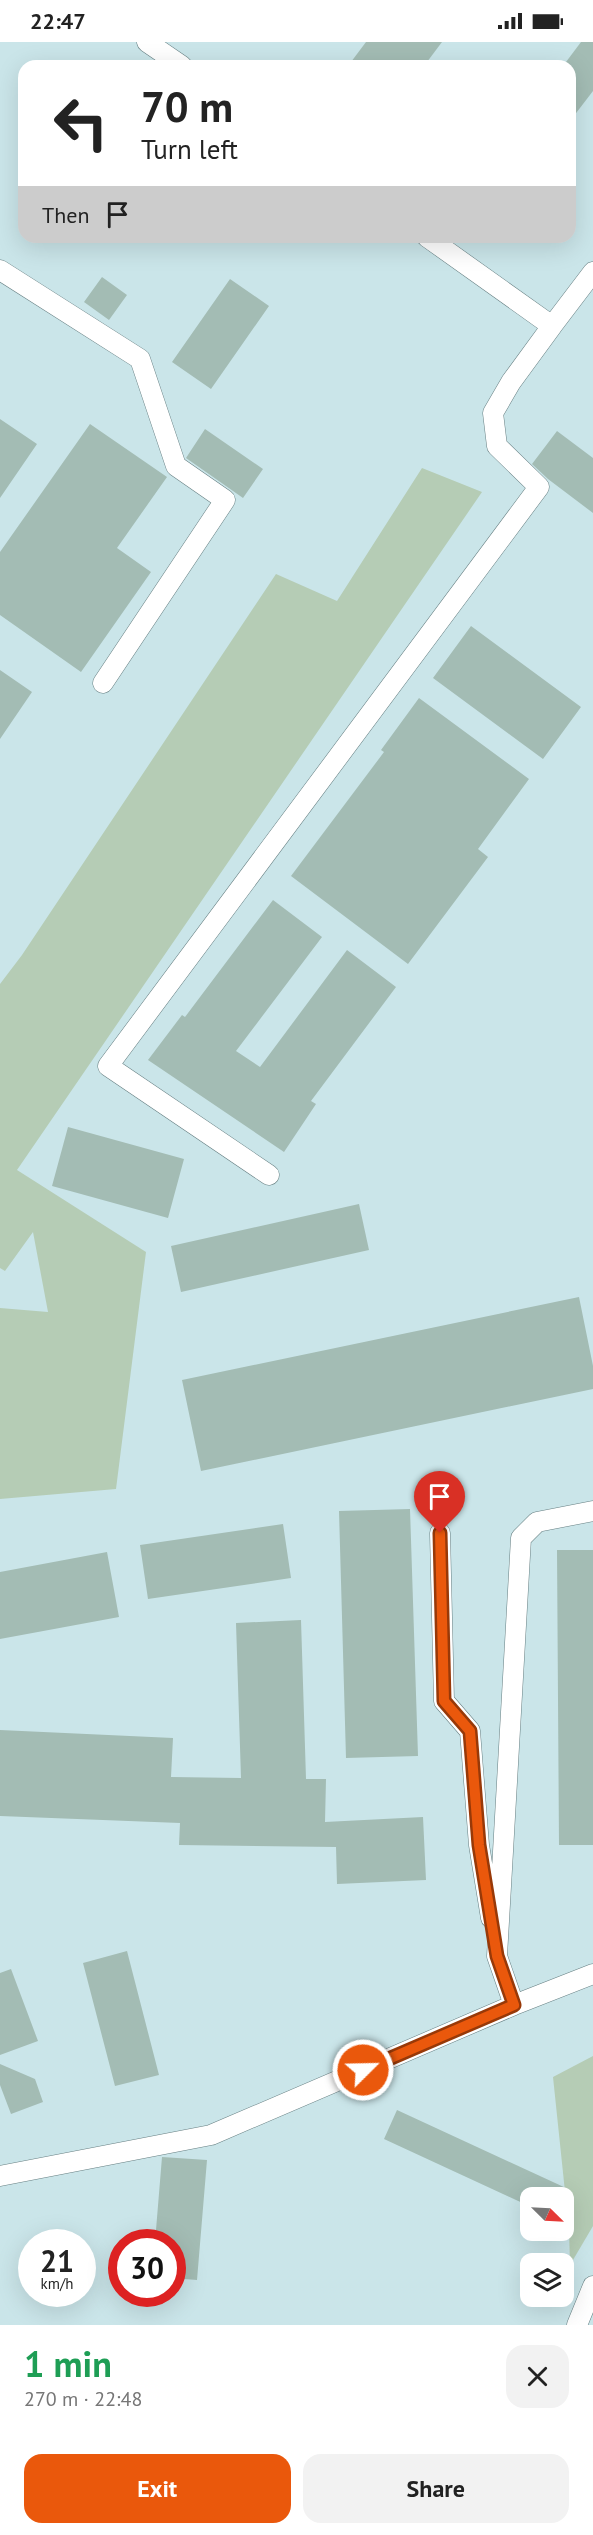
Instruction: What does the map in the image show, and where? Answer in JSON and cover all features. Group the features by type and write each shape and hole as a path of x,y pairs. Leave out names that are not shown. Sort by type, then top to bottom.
{"street":[{"path":"147,42 173,60"},
{"path":"435,243 552,326"},
{"path":"0,270 140,359 176,466 225,500 103,683"},
{"path":"269,1175 108,1066 539,487 496,446 493,413 511,382 593,272"},
{"path":"497,1956 521,1538 537,1522 593,1511"},
{"path":"440,1533 444,1701 470,1731 479,1845 497,1956 514,2005"},
{"path":"0,2176 212,2135 514,2005 593,1974"},
{"path":"577,2325 593,2286"}],"green space":[{"path":"422,468 482,492 17,1170 146,1252 116,1489 0,1499 0,1308 48,1312 33,1232 5,1271 0,1268 0,984 22,955 276,574 337,601"},
{"path":"593,2056 593,2226 574,2258 574,2253 570,2253 569,2241 574,2241 574,2187 565,2187 553,2077"}],"building":[{"path":"366,42 442,42 428,60 352,60"},
{"path":"581,42 593,42 593,91 576,113 576,60 568,60"},
{"path":"102,277 127,295 109,320 84,302"},
{"path":"230,279 269,306 211,389 172,362"},
{"path":"0,419 37,444 0,498"},
{"path":"90,424 167,477 117,548 151,572 81,672 0,615 0,552"},
{"path":"205,429 263,469 243,498 186,458"},
{"path":"557,431 593,458 593,513 532,464"},
{"path":"471,626 581,707 543,759 433,678"},
{"path":"0,670 32,692 0,739"},
{"path":"419,698 529,779 478,849 488,857 408,964 291,876 384,752 381,750"},
{"path":"273,900 322,937 236,1051 260,1067 347,950 396,987 311,1101 316,1104 284,1152 148,1060 182,1015 185,1017"},
{"path":"68,1127 184,1159 168,1218 52,1186"},
{"path":"359,1204 369,1250 181,1292 171,1246"},
{"path":"579,1297 593,1366 593,1389 201,1471 182,1380"},
{"path":"410,1509 418,1756 346,1758 339,1511"},
{"path":"283,1524 291,1578 148,1599 140,1545"},
{"path":"557,1550 593,1550 593,1845 559,1845"},
{"path":"107,1552 119,1617 0,1639 0,1572"},
{"path":"301,1620 306,1779 326,1779 325,1822 423,1817 426,1880 337,1884 336,1847 179,1845 180,1823 0,1816 0,1730 173,1738 171,1777 241,1778 236,1623"},
{"path":"127,1951 159,2075 115,2086 83,1963"},
{"path":"11,1969 38,2041 0,2055 0,1973"},
{"path":"0,2064 35,2079 43,2102 11,2114 0,2085"},
{"path":"397,2110 564,2187 520,2187 520,2202 384,2139"},
{"path":"162,2157 207,2160 197,2280 186,2279 186,2229 156,2229"}],"route":[{"path":"363,2070 514,2005 497,1956 479,1845 470,1731 444,1701 440,1533"}]}
